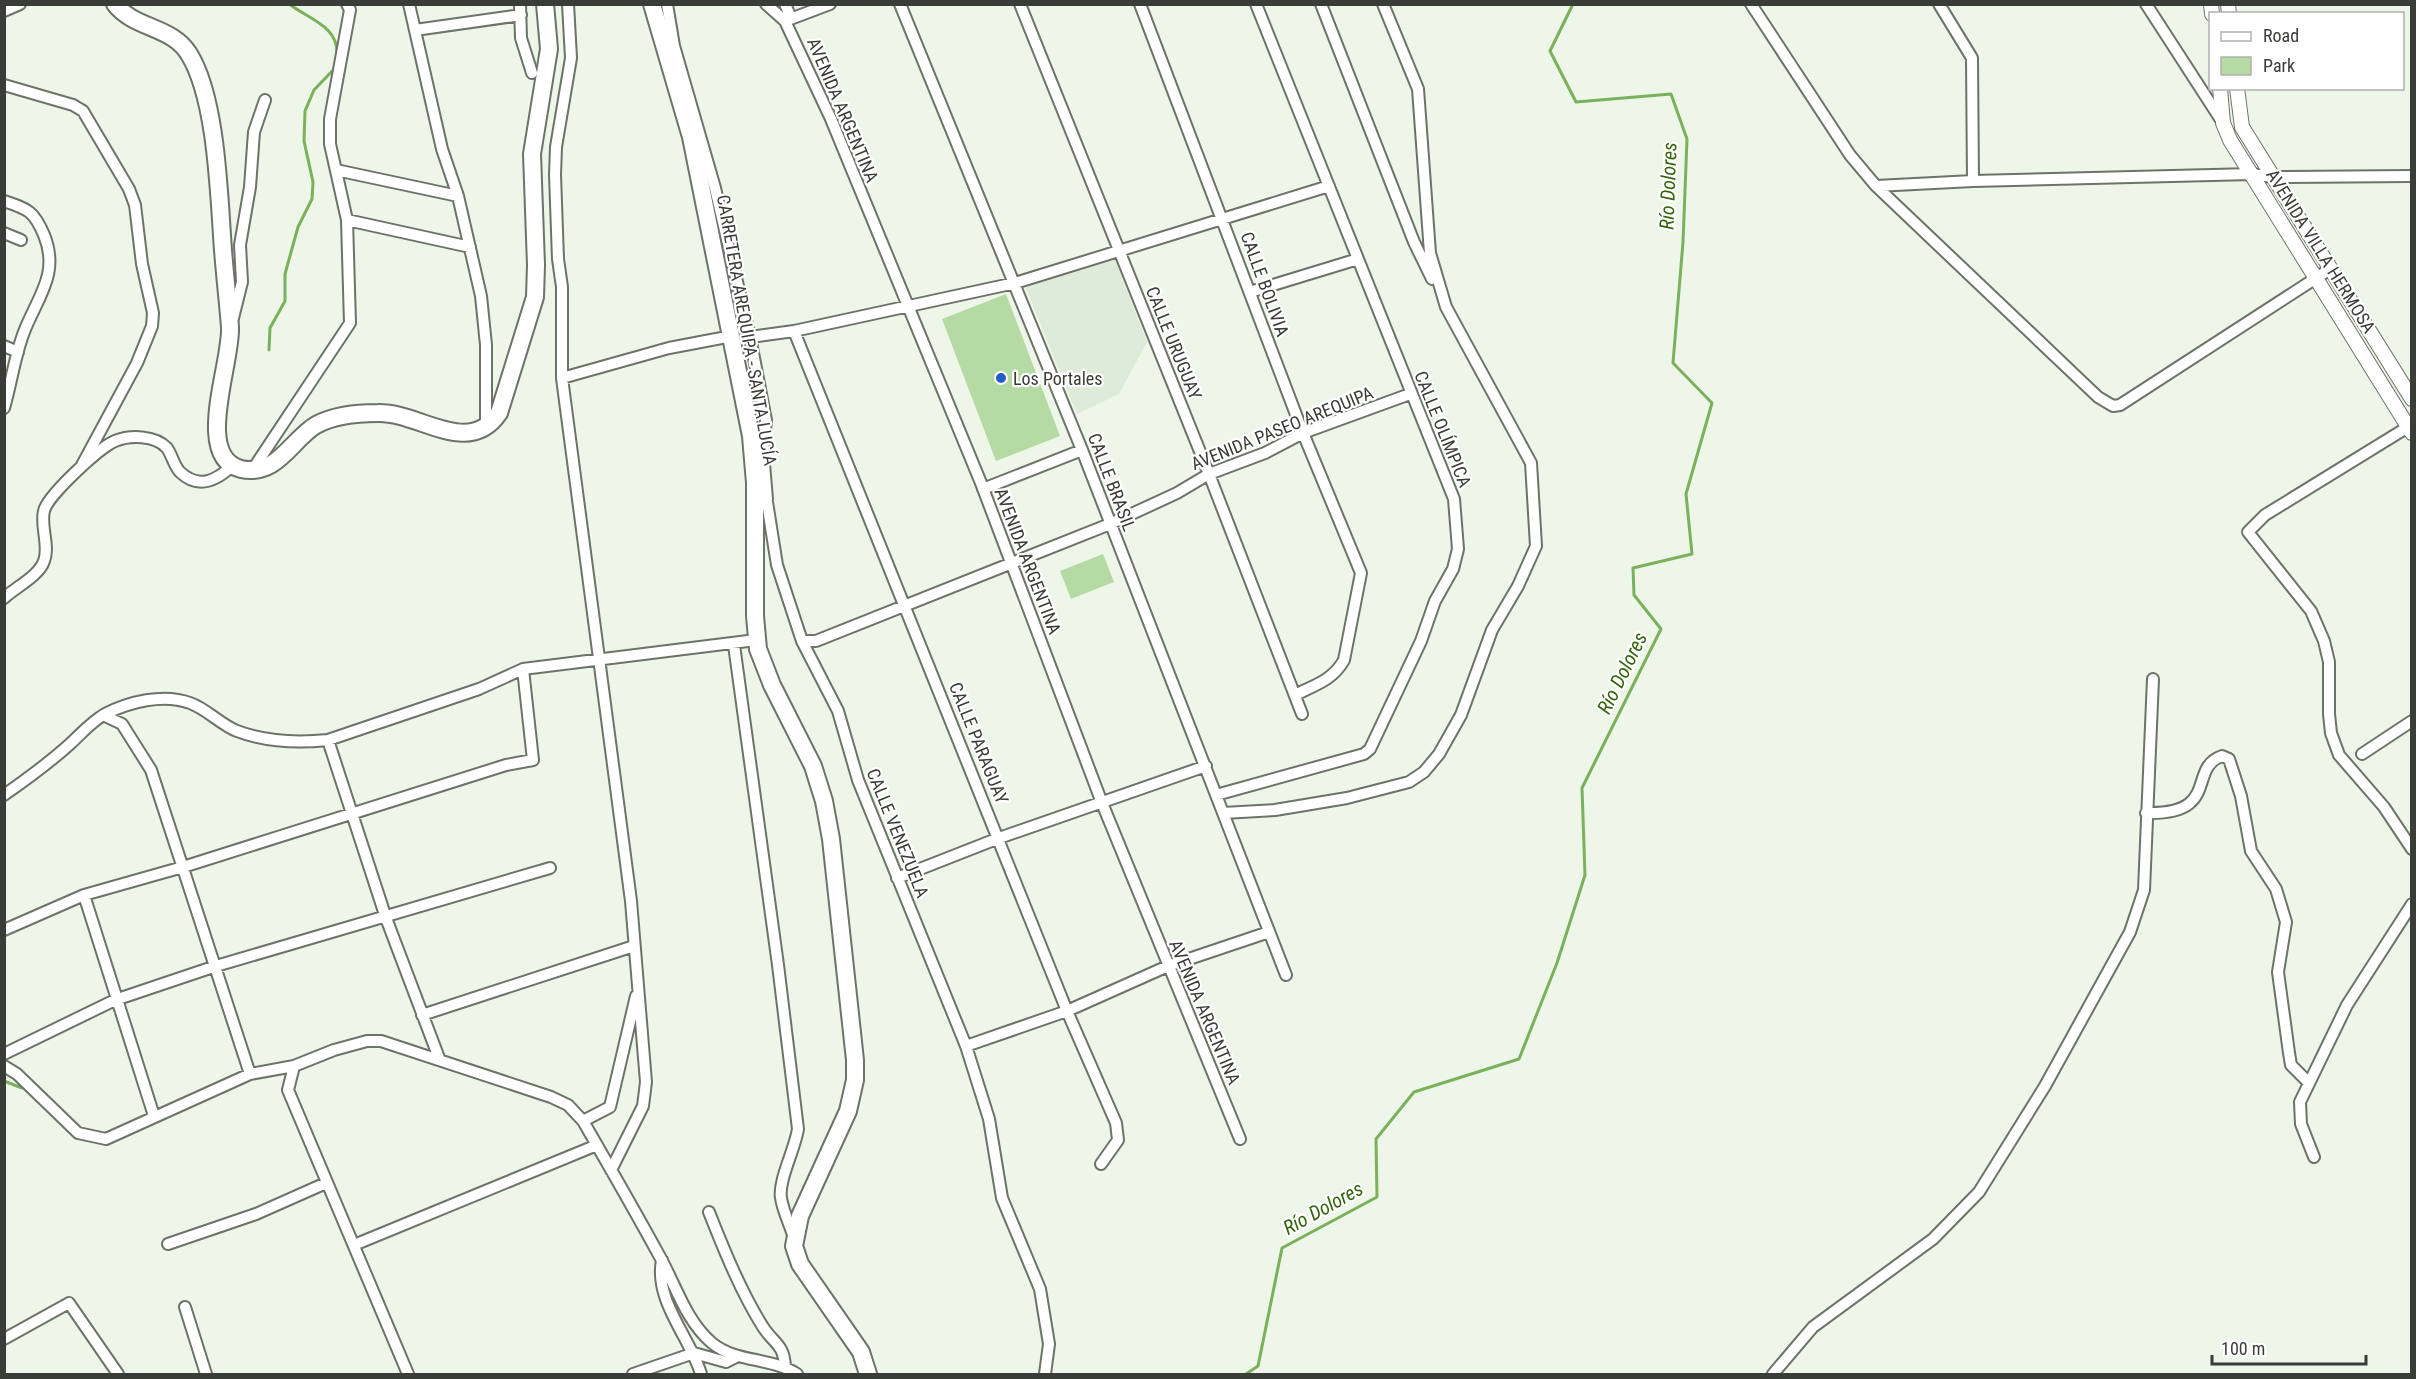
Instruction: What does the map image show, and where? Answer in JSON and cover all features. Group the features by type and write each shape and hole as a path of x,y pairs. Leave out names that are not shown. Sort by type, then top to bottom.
{"main road":[{"path":"115,4 131,18 171,36 189,53 196,68 212,134 230,327 229,356 215,431 220,451 232,466 253,469 274,463 313,427 339,417 389,413 463,434 486,426 499,413 535,297 532,154 549,50 545,4"},
{"name":"CARRETERA AREQUIPA - SANTA LUCÍA","path":"652,4 691,137 751,436 755,483 756,640 772,685 813,766 824,801 855,1060 855,1080 848,1111 800,1216 794,1239"},
{"path":"794,1239 800,1264 856,1344 866,1362 868,1374"}],"street":[{"path":"4,11 20,4"},
{"path":"253,469 350,322 347,219 330,144 330,119 350,10 347,4"},
{"path":"409,4 442,149 458,196 485,316 486,426"},
{"path":"568,4 571,58 556,147 555,175 558,259 562,287 562,378 624,846 639,981 646,1083 643,1106 611,1170"},
{"path":"667,4 674,46 715,188 750,337 766,420 763,452 767,502"},
{"name":"AVENIDA ARGENTINA","path":"766,4 788,20 831,119 983,489 1102,803 1240,1139"},
{"path":"785,4 788,20 830,4"},
{"name":"CALLE BRASIL","path":"900,4 1082,450 1286,975"},
{"name":"CALLE URUGUAY","path":"1020,4 1209,474 1302,714"},
{"name":"CALLE BOLIVIA","path":"1140,4 1303,433 1361,573 1341,666 1329,679 1295,695"},
{"name":"CALLE OLÍMPICA","path":"1216,795 1364,754 1377,741 1393,696 1421,641 1435,601 1453,569 1458,549 1454,499 1410,394 1256,4"},
{"path":"1223,813 1275,810 1347,798 1409,782 1424,772 1439,754 1461,715 1492,630 1518,585 1536,546 1531,463 1446,307 1414,242 1321,4"},
{"path":"1383,4 1418,89 1430,253 1446,307"},
{"path":"1751,4 1850,155 1876,186 2098,397 2113,406 2120,405 2330,269"},
{"path":"1939,4 1972,58 1973,180"},
{"path":"2146,4 2223,123"},
{"path":"415,30 520,10 521,38 532,73"},
{"path":"4,85 73,105 83,111 129,189 135,206 142,264 153,313 152,327 137,363 82,465"},
{"name":"AVENIDA VILLA HERMOSA","path":"2220,90 2223,123 2252,174 2410,428"},
{"name":"AVENIDA VILLA HERMOSA","path":"2237,90 2242,128 2412,399"},
{"path":"230,327 242,282 240,245 250,187 254,132 266,100"},
{"path":"336,170 458,196"},
{"path":"1876,186 1973,180 2252,174 2272,177 2412,176"},
{"path":"750,337 794,331 1015,284 1329,186"},
{"path":"4,201 27,208 37,218 51,259 48,278 26,327 18,352 4,408"},
{"path":"347,219 470,247"},
{"path":"4,233 21,240"},
{"path":"1250,292 1358,258"},
{"name":"CALLE PARAGUAY","path":"794,331 1067,1011 1119,1133 1118,1140 1101,1164"},
{"path":"562,378 669,348 732,336"},
{"path":"4,346 18,352"},
{"name":"AVENIDA PASEO AREQUIPA","path":"802,641 816,641 906,607 1110,524 1177,493 1209,474 1265,453 1303,433 1410,394"},
{"path":"2410,428 2265,514 2248,532 2311,611 2324,641 2329,662 2328,713 2331,734 2339,755 2384,807 2412,849"},
{"path":"4,598 38,572 45,560 43,512 49,502 82,465 112,442 128,437 147,438 166,447 180,472 200,481 215,480 232,466"},
{"path":"983,489 1082,450"},
{"name":"CALLE VENEZUELA","path":"755,483 767,502 777,565 802,641 838,711 858,780 966,1046 989,1119 1002,1198 1040,1289 1049,1344 1045,1374"},
{"path":"4,795 103,715 133,702 162,700 190,703 237,731 290,741 328,740 479,689 523,669 598,658 734,645 756,640"},
{"path":"734,645 798,1129 781,1196 794,1239"},
{"path":"4,930 84,895 183,867 506,765 533,760 523,669"},
{"path":"1773,1374 1813,1327 1933,1239 1979,1192 2045,1086 2130,932 2142,904 2144,890 2153,680"},
{"path":"103,715 122,724 151,770 250,1074"},
{"path":"2362,754 2412,721"},
{"path":"328,740 386,918 439,1058"},
{"path":"2146,813 2166,814 2188,806 2195,799 2216,758 2222,756 2229,759 2241,796 2251,850 2276,888 2286,922 2278,972 2289,1053 2291,1065 2308,1082"},
{"path":"897,878 999,838 1206,766"},
{"path":"4,1054 115,1000 216,966 386,918 550,868"},
{"path":"84,895 115,1000 154,1116"},
{"path":"2314,1157 2301,1124 2300,1102 2348,1005 2412,904"},
{"path":"966,1046 1067,1011 1168,966 1269,932"},
{"path":"422,1015 634,946"},
{"path":"583,1121 610,1107 639,981"},
{"path":"4,1066 17,1074 78,1133 90,1138 106,1139 250,1074 294,1066 334,1050 367,1041 381,1041 439,1058 551,1097 568,1105 583,1121 662,1259 692,1320 702,1333 714,1345 738,1356 785,1367 797,1374"},
{"path":"294,1066 289,1078 288,1090 408,1374"},
{"path":"354,1245 597,1145"},
{"path":"168,1244 256,1214 326,1183"},
{"path":"709,1212 721,1242 764,1328 781,1347 785,1367"},
{"path":"662,1259 659,1274 666,1298 674,1318 694,1353 701,1374"},
{"path":"4,1339 69,1303 118,1374"},
{"path":"185,1307 206,1374"},
{"path":"633,1374 694,1353 726,1362 738,1356"}],"shaded area":[{"path":"1115,260 1147,342 1119,394 1077,414 1025,286"}],"green space":[{"name":"Los Portales","path":"1006,294 1060,436 996,461 942,319"},
{"path":"1103,554 1114,582 1071,599 1060,571"}],"waterway":[{"path":"289,4 328,30 333,36 337,54"},
{"name":"Río Dolores","path":"1246,1374 1258,1366 1282,1248 1377,1197 1376,1139 1414,1092 1519,1059 1557,963 1585,875 1582,788 1661,629 1634,595 1633,568 1692,554 1686,494 1712,403 1673,363 1683,242 1687,139 1671,94 1576,102 1550,51 1573,4"},
{"path":"269,350 270,328 285,301 285,274 298,227 312,199 313,182 304,141 305,111 314,90 336,67"},
{"path":"4,1081 22,1088"}],"place":[{"name":"Los Portales","path":"1001,378"}]}
